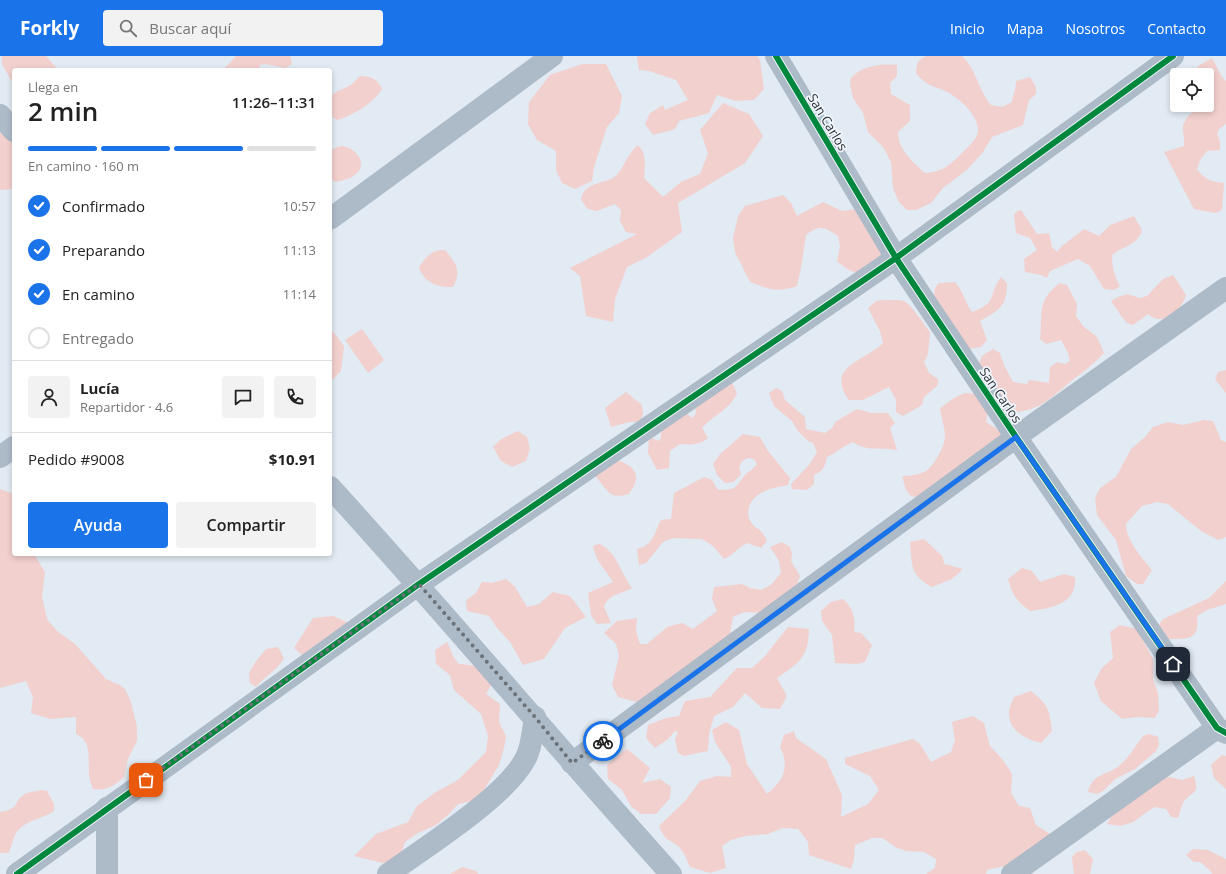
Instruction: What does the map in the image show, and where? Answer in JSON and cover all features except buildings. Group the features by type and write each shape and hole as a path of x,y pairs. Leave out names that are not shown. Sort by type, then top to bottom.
{"street":[{"path":"332,218 552,56"},
{"name":"San Carlos","path":"776,56 896,258 1016,437 1221,730"},
{"path":"17,874 419,584 896,258 1173,56"},
{"path":"0,115 12,129"},
{"path":"572,763 1016,437 1226,288"},
{"path":"0,457 12,448"},
{"path":"332,489 419,584 535,717 572,763 671,874"},
{"path":"388,874 485,804 512,778 528,754 535,717"},
{"path":"1012,874 1221,730"},
{"path":"107,808 107,874"}],"shaded area":[{"path":"2,56 46,56 56,68 12,68 12,82 2,64"},
{"path":"236,56 290,56 292,64 285,68 266,64 259,65 260,68 225,68"},
{"path":"637,56 757,56 760,60 764,89 754,100 736,101 717,95 709,113 679,121 675,129 653,135 645,124 650,113 663,105 665,110 688,100 676,80 649,71 639,70"},
{"path":"927,56 962,56 971,67 983,93 991,105 1002,107 1012,102 1016,81 1030,77 1036,87 1036,94 1029,100 1023,125 992,137 983,152 968,169 943,188 931,203 916,210 907,210 899,202 893,188 891,162 883,147 868,132 863,113 853,98 850,85 851,78 866,68 884,64 897,65 897,76 890,83 891,94 910,105 910,121 898,132 903,150 925,173 937,171 951,163 970,145 977,134 978,125 972,114 959,100 949,93 928,84 916,73 918,62"},
{"path":"1212,58 1222,77 1226,81 1226,124 1219,129 1217,134 1220,141 1220,150 1207,151 1200,160 1197,169 1208,179 1215,182 1224,183 1222,210 1215,213 1194,209 1164,152 1184,146 1183,125 1193,112 1214,112 1214,68 1197,68 1198,66"},
{"path":"582,64 606,64 622,96 619,113 607,127 594,167 592,181 575,189 562,183 556,170 556,151 537,140 528,124 529,102 550,75"},
{"path":"360,76 368,77 374,79 382,89 374,99 362,108 337,120 332,117 332,95 351,85"},
{"path":"723,103 749,114 763,136 745,163 678,203 682,232 647,257 627,267 615,299 613,322 586,316 580,276 570,268 637,234 626,232 620,221 621,210 615,204 597,211 588,209 581,200 585,190 593,185 613,178 638,145 644,156 644,178 663,197 681,182 700,174 708,153 700,130"},
{"path":"0,132 12,142 12,189 0,190"},
{"path":"341,146 351,149 360,160 360,170 354,176 346,180 335,182 332,179 332,149"},
{"path":"783,195 791,203 797,216 823,202 842,211 862,208 890,270 867,274 850,271 837,261 840,246 838,236 829,230 818,228 806,235 797,286 778,290 763,287 750,282 735,252 733,238 738,216 745,206"},
{"path":"1021,210 1037,234 1049,233 1052,247 1057,252 1062,246 1084,229 1099,236 1110,225 1134,216 1142,230 1140,235 1134,242 1112,255 1114,271 1120,286 1115,290 1104,289 1090,266 1078,259 1050,271 1047,278 1041,275 1025,272 1024,259 1037,250 1030,238 1016,233 1014,214"},
{"path":"439,250 445,250 455,263 457,276 453,287 432,283 424,277 419,267 428,256"},
{"path":"1173,275 1186,295 1184,301 1176,311 1166,318 1154,318 1148,314 1133,325 1127,323 1111,301 1128,294 1139,298 1147,296 1163,279"},
{"path":"1001,277 1007,283 1007,291 1003,303 1001,307 980,321 987,340 981,347 968,349 934,297 935,288 939,283 955,282 972,312 980,309 989,302"},
{"path":"1060,283 1067,285 1077,304 1076,316 1083,326 1097,337 1104,353 1058,393 1044,403 1028,410 1010,412 978,366 982,356 993,349 1000,353 1004,365 1013,382 1027,384 1029,380 1049,383 1050,367 1057,362 1065,364 1070,361 1068,353 1061,340 1046,344 1040,339 1041,315 1044,302 1052,290"},
{"path":"899,300 906,303 930,332 928,354 924,362 929,373 938,379 938,385 924,397 922,405 903,416 896,412 896,400 889,387 863,400 849,400 843,389 842,379 844,372 858,360 875,350 883,343 880,331 868,308 876,301"},
{"path":"362,329 384,360 368,373 345,340"},
{"path":"332,330 344,346 341,371 332,380"},
{"path":"1226,370 1226,393 1215,379 1218,372"},
{"path":"731,381 737,393 726,408 706,423 702,428 708,438 695,444 680,444 670,451 669,468 657,470 648,453 649,437 659,441 661,438 661,430 685,412 692,418 696,414 695,404"},
{"path":"776,388 782,391 785,400 805,417 806,429 825,433 833,427 835,422 857,409 871,413 888,413 895,423 890,428 897,450 869,448 853,442 827,457 823,468 820,472 814,475 814,484 807,490 792,489 791,484 809,465 817,452 813,443 808,441 798,431 792,421 774,406 769,393"},
{"path":"626,392 642,405 643,414 640,422 630,422 611,427 605,408"},
{"path":"965,393 979,394 988,411 986,422 1001,432 1011,451 993,468 981,475 919,498 911,496 906,490 902,476 926,471 936,460 945,440 940,408 954,398"},
{"path":"1204,420 1213,421 1221,440 1226,442 1226,537 1218,540 1201,531 1168,504 1157,502 1142,506 1126,524 1126,530 1131,542 1152,570 1143,584 1137,584 1126,576 1116,540 1097,515 1095,498 1100,488 1116,477 1131,449 1145,437 1153,427 1168,422 1183,425"},
{"path":"518,431 527,437 530,449 526,461 512,467 501,461 493,447 501,439"},
{"path":"743,434 760,437 768,451 790,478 788,485 776,487 761,493 750,504 748,512 749,519 767,541 761,548 747,543 724,559 713,546 702,539 673,538 663,542 646,563 639,565 637,549 647,545 650,542 661,520 671,519 674,493 704,477 712,480 718,490 734,488 747,473 754,468 757,464 754,459 748,458 742,461 739,467 741,475 733,482 725,483 717,475 713,464 720,454"},
{"path":"617,460 633,469 636,477 633,488 629,494 622,496 612,495 595,476"},
{"path":"0,489 12,493 12,556 35,556 45,572 42,597 47,619 57,631 75,644 106,679 120,685 125,689 131,702 137,727 137,741 128,759 124,777 110,787 93,789 89,775 89,756 87,745 81,737 76,734 76,717 50,719 31,713 33,697 26,681 0,688"},
{"path":"924,539 943,557 944,564 963,569 952,579 932,587 925,583 916,574 912,564 910,542"},
{"path":"782,542 790,547 792,554 791,561 800,576 796,587 761,613 744,612 733,617 729,640 637,702 618,697 612,685 619,656 616,644 604,633 617,621 637,618 636,631 640,644 647,644 667,627 682,623 693,629 717,611 712,599 714,587 742,584 750,588 761,590 771,585 781,573 779,561 770,547"},
{"path":"599,544 610,551 632,588 612,597 606,603 604,607 611,623 597,624 591,615 588,593 613,582 594,552 593,546"},
{"path":"1022,568 1032,571 1040,582 1064,574 1075,577 1075,586 1072,593 1062,603 1047,608 1030,611 1016,597 1011,589 1008,579"},
{"path":"506,579 515,587 527,607 539,604 553,592 570,596 586,617 565,628 544,659 523,665 510,642 497,628 489,616 467,611 466,600 476,593 482,582 492,583"},
{"path":"1226,581 1226,604 1207,610 1197,616 1197,630 1191,636 1182,639 1169,639 1159,625 1163,619 1209,598"},
{"path":"843,599 853,614 855,622 854,632 861,633 872,645 865,662 857,664 835,663 832,635 822,621 821,611 831,602"},
{"path":"333,616 349,623 316,667 294,648 313,618"},
{"path":"1120,625 1137,629 1153,659 1153,680 1158,693 1159,710 1155,718 1137,717 1122,719 1101,701 1094,683 1101,669 1113,658 1110,632"},
{"path":"788,627 809,629 807,647 801,658 792,668 777,678 787,696 780,709 762,708 745,693 733,707 714,716 709,734 708,751 684,756 678,753 675,740 678,732 675,731 668,739 655,748 646,738 648,725 666,718 679,716 685,701 710,697 737,668 752,668 765,656"},
{"path":"447,642 454,658 459,664 479,668 485,674 491,685 486,694 500,704 499,722 506,736 499,765 482,793 472,801 458,804 436,825 418,833 405,842 402,851 390,865 354,856 376,834 408,822 417,806 436,792 458,780 486,752 488,736 481,714 454,690 450,675 436,664 435,650"},
{"path":"278,647 284,658 281,663 256,687 250,683 249,673 256,661 266,649"},
{"path":"1031,691 1045,704 1050,717 1052,731 1041,743 1019,733 1011,724 1009,719 1009,710 1014,697"},
{"path":"973,716 984,723 990,746 1003,760 1012,774 1011,793 1019,806 1030,808 1036,825 1055,837 1014,864 987,870 986,874 926,874 935,868 936,859 924,852 906,851 895,847 883,838 872,838 855,845 854,859 851,869 809,855 808,842 798,829 783,828 768,834 745,836 731,840 722,846 726,868 710,873 690,867 681,849 665,838 659,826 685,801 700,781 717,776 731,777 731,767 715,742 712,730 726,722 739,730 747,764 767,794 778,784 784,773 785,761 780,747 784,735 794,731 796,738 826,759 842,795 841,817 868,804 879,790 870,776 845,764 845,758 913,739 920,744 931,762 951,752 955,740 952,722"},
{"path":"1149,734 1158,737 1159,745 1156,751 1135,769 1115,779 1103,791 1097,794 1088,792 1093,781 1120,765 1143,736"},
{"path":"627,749 650,768 642,783 660,779 671,787 670,798 656,814 641,814 631,806 622,790 608,779 607,765"},
{"path":"1222,755 1226,756 1226,789 1214,778 1211,765"},
{"path":"1165,776 1182,780 1194,776 1196,786 1195,791 1185,800 1178,818 1171,817 1166,809 1154,807 1133,822 1121,826 1107,824 1114,812"},
{"path":"41,790 47,791 54,804 54,811 24,825 16,833 8,853 0,853 0,812 7,811 14,807 25,794"},
{"path":"1193,849 1208,850 1226,859 1226,874 1212,874 1211,871 1200,862 1194,862 1186,855"},
{"path":"1085,850 1093,859 1090,874 1074,874 1072,857 1077,852"},
{"path":"462,867 476,871 478,874 450,874"}],"cycle path":[{"path":"776,56 896,258 1016,437 1217,728 1226,733"},
{"path":"17,874 419,584 896,258 1173,56"}],"way so far":[{"path":"146,780 419,584 535,717 572,763 603,741"}],"route":[{"path":"603,741 1016,437 1173,664"}]}
